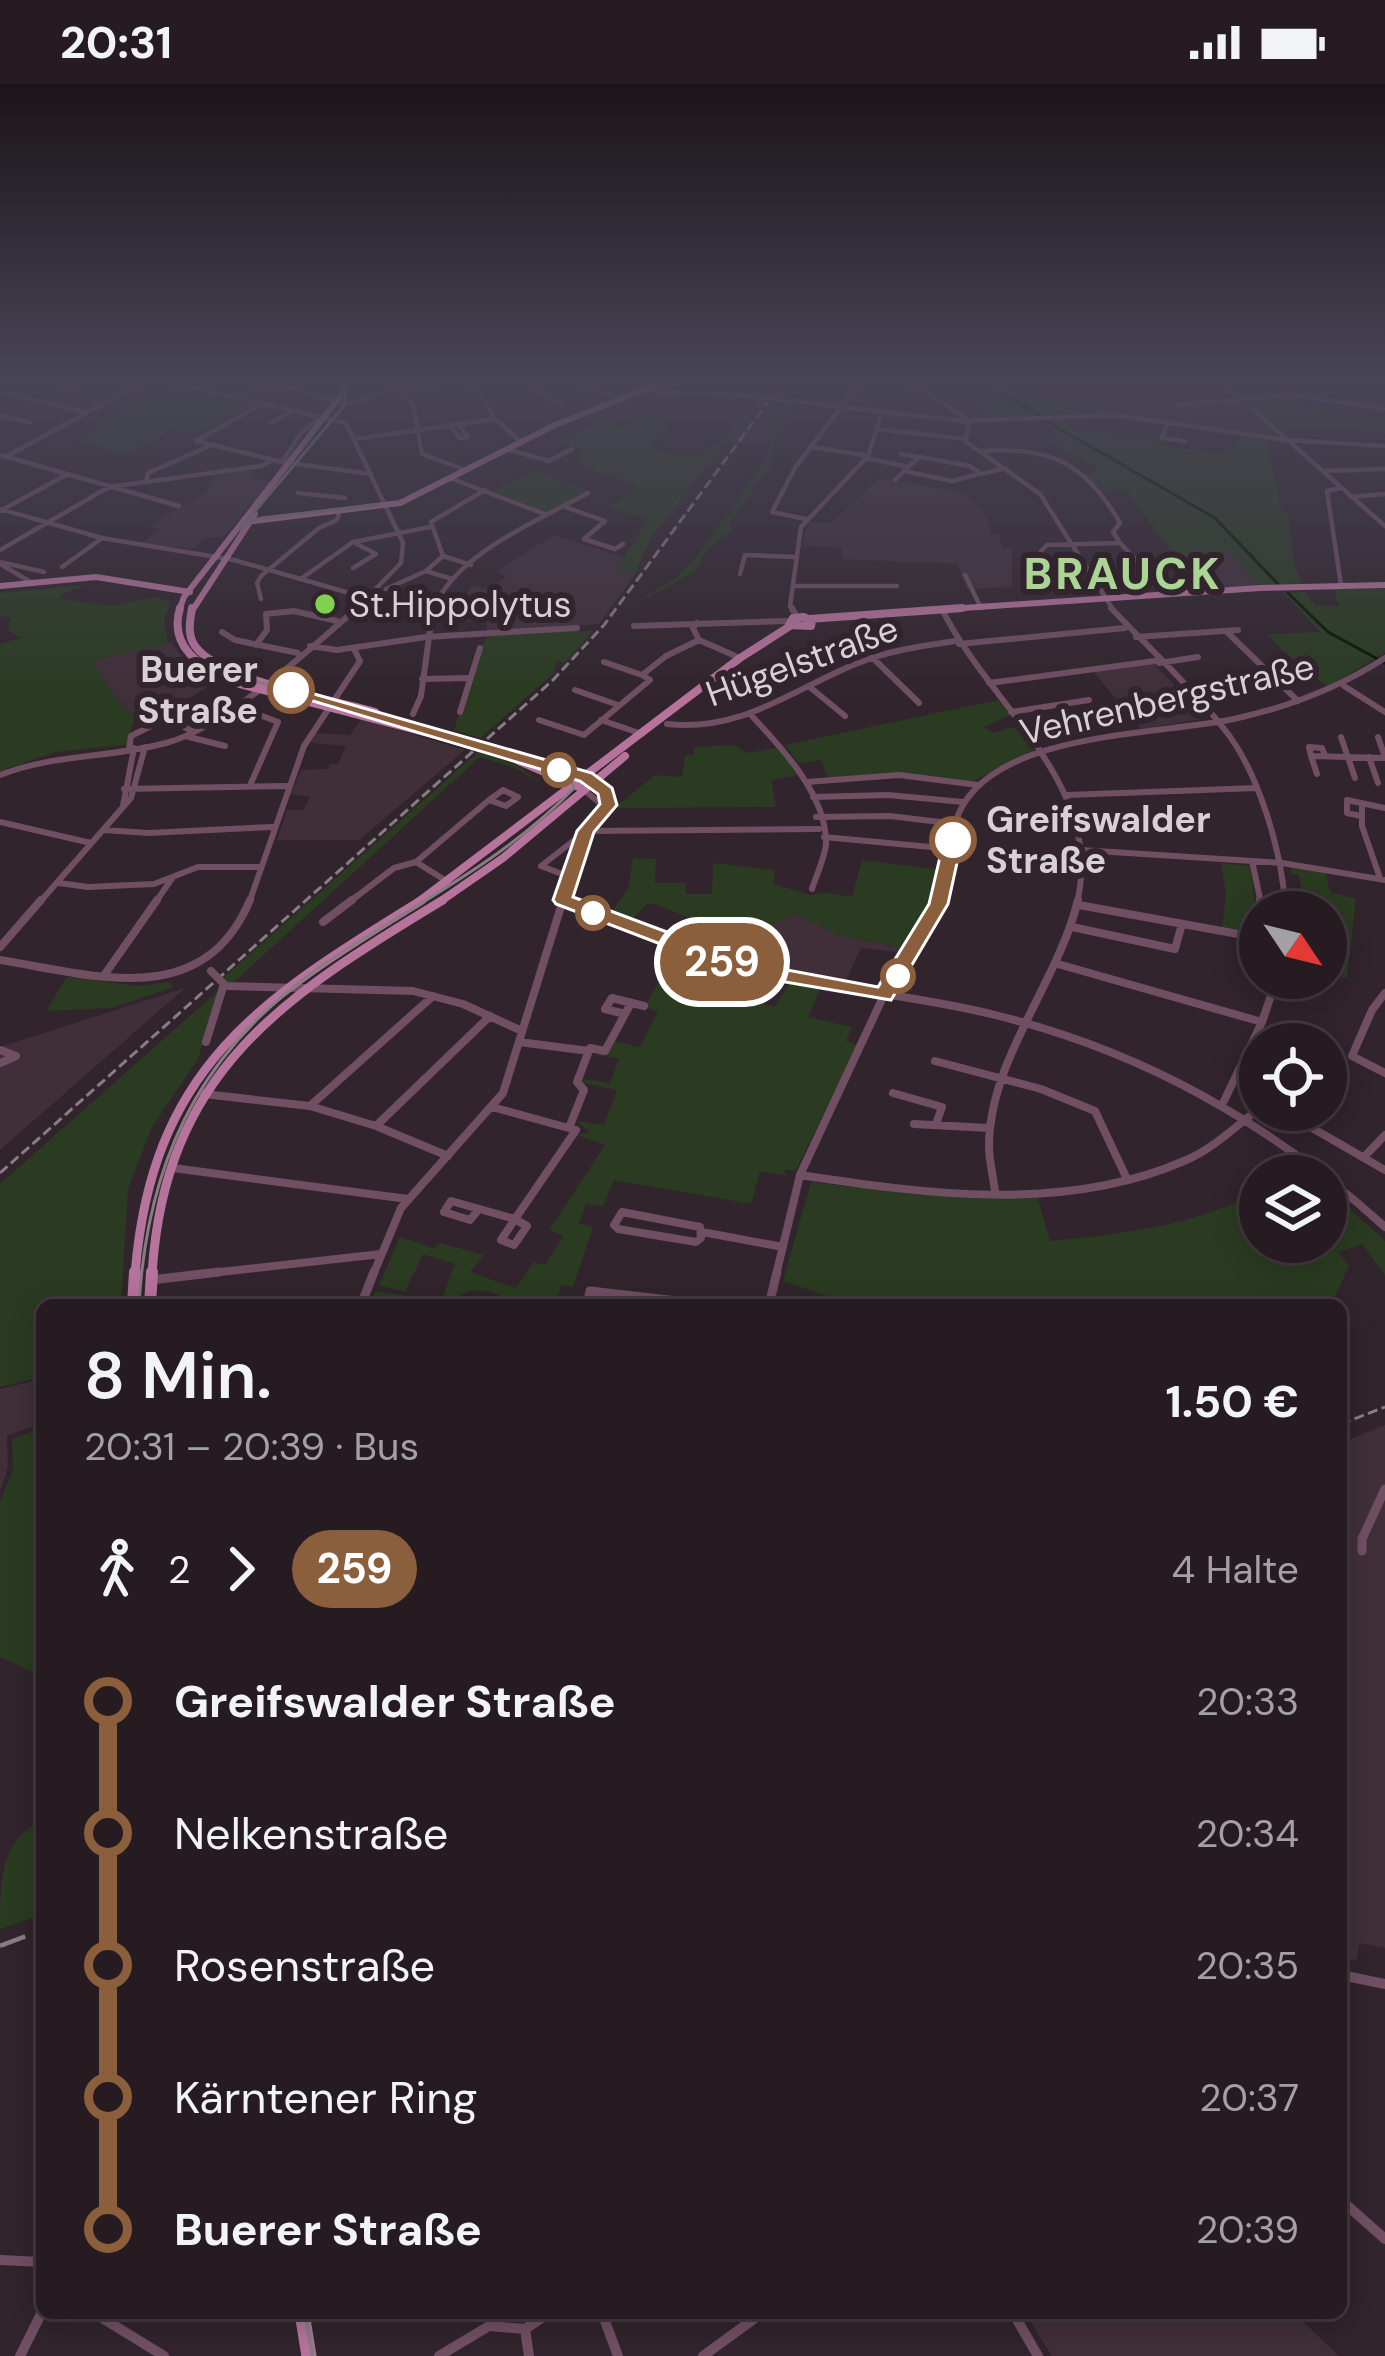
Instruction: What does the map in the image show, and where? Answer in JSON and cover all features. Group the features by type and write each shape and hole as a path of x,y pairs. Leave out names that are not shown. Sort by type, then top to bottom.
{"main road":[{"path":"271,488 186,594 175,623 183,650 218,676 259,690 359,705 384,718"},
{"path":"247,520 272,488"},
{"path":"247,520 385,505 429,488"},
{"path":"258,510 263,516 284,516"},
{"path":"247,520 340,511"},
{"path":"219,556 189,624 199,651 225,668 489,748 585,784"},
{"path":"0,587 83,582 199,595"},
{"path":"133,1299 140,1213 165,1131 208,1064 282,990 342,946 448,884 555,798 585,784 740,658 793,623 981,607 1385,586"},
{"path":"1126,598 1385,586"},
{"path":"682,707 793,623"},
{"path":"150,1299 157,1216 169,1168 204,1094 260,1025 305,986 459,890 642,734 662,724"},
{"path":"489,748 585,784"},
{"path":"544,772 556,786 555,798"},
{"path":"303,2319 309,2356"}],"street":[{"path":"1,510 41,488"},
{"path":"0,550 107,488"},
{"path":"113,488 179,506"},
{"path":"0,775 63,754 132,749 192,735 271,681 401,563 403,543 377,488"},
{"path":"479,488 549,515"},
{"path":"784,488 772,512 805,519"},
{"path":"634,626 793,623 790,605 805,519 836,488"},
{"path":"1031,488 1042,497 1103,600 1241,752 1282,863 1284,891"},
{"path":"1093,488 1111,505 1120,523 1113,532 1120,543 1143,567"},
{"path":"1341,488 1385,526"},
{"path":"1341,488 1327,491 1341,585"},
{"path":"443,556 430,527 435,516 485,490"},
{"path":"298,493 345,498"},
{"path":"413,714 430,610 452,579 588,493"},
{"path":"298,514 310,494"},
{"path":"1351,497 1385,494"},
{"path":"563,507 605,521 584,539 615,549 623,544"},
{"path":"1,510 102,538 219,556 367,598 430,610"},
{"path":"261,599 257,584 269,568 340,511"},
{"path":"302,578 353,542 430,527"},
{"path":"62,567 102,538"},
{"path":"353,542 376,554 353,568"},
{"path":"1041,568 1042,547 1120,543"},
{"path":"740,574 744,552 796,557"},
{"path":"426,571 427,565 443,556 471,565"},
{"path":"0,563 32,583"},
{"path":"0,563 44,572"},
{"path":"386,589 426,571 452,579"},
{"path":"0,587 13,572"},
{"path":"965,575 981,607"},
{"path":"794,586 897,586"},
{"path":"943,610 957,643 1042,751 1067,794 1081,850 1072,927 1000,1077 989,1129 995,1191"},
{"path":"256,645 267,630 266,614 294,611 339,622"},
{"path":"697,623 693,628 699,640 740,658"},
{"path":"309,646 353,649 426,637 577,628"},
{"name":"Hügelstraße","path":"662,724 708,726 751,715 873,657 957,643 1126,628"},
{"path":"1134,637 1238,630"},
{"path":"1226,631 1300,701"},
{"path":"221,632 299,654"},
{"path":"643,675 671,653 699,640"},
{"path":"0,960 154,977 207,968 235,935 287,786 331,702 360,661 353,649"},
{"path":"460,712 480,649"},
{"path":"873,657 919,703"},
{"path":"989,683 1198,657"},
{"name":"Vehrenbergstraße","path":"771,1299 800,1175 884,995 939,904 963,802 978,785 1003,767 1042,751 1217,721 1300,701 1343,685 1385,658"},
{"path":"538,720 584,735 650,680 604,662"},
{"path":"422,679 468,678"},
{"path":"1343,685 1385,712"},
{"path":"811,688 844,716"},
{"path":"575,691 620,705"},
{"path":"1011,712 1089,700"},
{"path":"236,706 278,722 250,784"},
{"path":"751,715 781,745 807,782 826,855 812,889"},
{"path":"123,807 131,736 167,718 192,735 225,746"},
{"path":"601,720 642,734"},
{"path":"1341,737 1355,778"},
{"path":"1317,774 1309,747 1322,748 1324,753 1385,757 1378,737"},
{"path":"1,943 123,807 136,788 145,747"},
{"path":"1369,757 1378,783"},
{"path":"807,782 899,775 978,785"},
{"path":"570,877 541,866 597,818 601,805 585,784"},
{"path":"124,789 287,786"},
{"path":"1067,794 1257,788"},
{"path":"812,797 888,794 963,802"},
{"path":"323,922 394,868 416,862 489,800"},
{"path":"1362,819 1347,813 1347,800 1385,808"},
{"path":"1081,850 1282,863 1383,880 1362,819 1362,803"},
{"path":"816,817 890,816 956,824"},
{"path":"0,822 93,843"},
{"path":"104,830 148,833 272,827"},
{"path":"586,831 821,833 952,849"},
{"path":"363,1299 409,1199 503,1093 586,831"},
{"path":"1252,861 1258,891"},
{"path":"416,862 448,884"},
{"path":"58,882 88,887 154,884 198,867 261,867"},
{"path":"105,974 173,877"},
{"path":"154,884 164,891"},
{"path":"563,900 718,961 1026,1025 1161,1072 1239,1109"},
{"path":"1078,905 1239,934"},
{"path":"1072,927 1175,949 1181,924"},
{"path":"1058,964 1262,1022"},
{"path":"207,968 225,984 282,990 305,986 401,989 434,996 522,1031"},
{"path":"206,1042 225,984"},
{"path":"1385,994 1372,1010 1352,1056 1385,1073"},
{"path":"310,1106 434,996"},
{"path":"625,1014 605,1009 612,998 644,1006"},
{"path":"1224,1101 1269,999"},
{"path":"519,1042 605,1051 632,1003"},
{"path":"376,1126 490,1016"},
{"path":"0,1064 16,1056 2,1051"},
{"path":"479,1208 516,1220 573,1128 584,1090 577,1082 589,1051"},
{"path":"935,1060 1095,1111 1126,1179"},
{"path":"893,1093 942,1107 936,1124"},
{"path":"204,1094 310,1106 376,1126 448,1156"},
{"path":"492,1107 573,1128"},
{"path":"800,1175 911,1190 995,1191 1126,1179 1186,1160 1239,1123"},
{"path":"914,1124 989,1129"},
{"path":"1270,1131 1385,1227"},
{"path":"1319,1131 1385,1170"},
{"path":"1365,1156 1385,1136"},
{"path":"169,1168 409,1199"},
{"path":"622,1212 700,1227 702,1232 696,1242 614,1225 622,1212"},
{"path":"702,1232 784,1247"},
{"path":"150,1280 382,1254"},
{"path":"588,1299 590,1291 651,1299"},
{"path":"1362,1551 1362,1539 1385,1489"},
{"path":"1347,1976 1385,1984"},
{"path":"1347,2205 1385,2239"},
{"path":"0,2260 36,2262"},
{"path":"20,2356 38,2319"},
{"path":"104,2319 164,2356"},
{"path":"525,2330 541,2319"},
{"path":"604,2319 618,2356"},
{"path":"703,2356 753,2319"},
{"path":"1016,2319 1038,2356"},
{"path":"439,2356 486,2324 501,2322 525,2330"},
{"path":"525,2330 530,2356"}],"shaded area":[{"path":"209,488 265,488 223,537 205,537 192,549 143,543 160,529 148,526"},
{"path":"869,488 966,493 988,520 990,534 999,535 1003,548 1012,548 1012,587 967,589 957,564 843,559 841,548 803,545 808,522 831,523"},
{"path":"554,535 624,557 618,570 635,574 599,624 487,631 486,621 434,616 440,603 462,604 472,585 489,589 507,576 496,572"},
{"path":"1232,553 1258,586 1197,589 1174,556"},
{"path":"171,642 188,665 218,681 179,704 170,701 135,717 118,701 92,661"},
{"path":"1154,664 1208,718 1141,729 1093,671"},
{"path":"361,719 465,750 359,840 277,840 287,810 303,810 310,797 291,794 301,770 338,764 346,746 311,743 316,733 350,735"},
{"path":"794,913 838,935 909,949 907,953 861,948 844,984 734,962 762,931"},
{"path":"185,988 0,1150 0,1047"},
{"path":"36,1380 36,1425 7,1436 8,1467 0,1491 0,1389"},
{"path":"1385,1425 1385,1948 1360,1943 1356,1961 1347,1960 1347,1441"},
{"path":"1029,2319 1300,2319 1339,2356 1052,2356"}],"green space":[{"path":"581,488 589,491 548,513 492,491"},
{"path":"637,488 690,488 650,539 635,574 617,570 647,519 608,507"},
{"path":"745,488 755,488 728,526 733,529 705,552 696,571 619,613 677,577"},
{"path":"1098,488 1277,488 1282,510 1288,512 1295,568 1303,583 1258,586 1232,553 1174,556 1127,491 1104,493"},
{"path":"87,585 61,594 60,599 112,606 155,597 171,601 164,620 168,643 92,661 118,701 135,717 126,745 56,752 0,771 0,644 21,638 8,630 11,618 0,616 0,593"},
{"path":"1333,589 1385,589 1385,652 1328,687 1267,634 1320,632 1284,593 1305,592 1316,606 1340,606"},
{"path":"593,631 565,663 557,661 554,673 480,738 454,730 480,648 490,633"},
{"path":"998,700 1010,715 984,727 993,733 1019,726 1035,749 972,782 899,773 828,778 821,760 799,764 785,745"},
{"path":"734,745 747,753 780,747 799,775 771,780 776,807 614,808 655,775 682,777 685,755 694,755 694,747"},
{"path":"478,752 515,764 544,785 515,768 480,757 232,984 223,978"},
{"path":"633,858 656,859 655,883 686,883 686,894 712,894 713,863 775,870 773,884 811,895 825,892 852,897 862,860 936,869 932,884 940,886 909,949 837,935 794,913 751,943 655,904 647,904 628,923 609,915 628,889"},
{"path":"1221,863 1250,866 1254,891 1239,891 1239,932 1222,928 1226,893"},
{"path":"1292,868 1326,873 1330,891 1302,891 1299,875 1290,873"},
{"path":"1347,897 1356,899 1347,978"},
{"path":"67,977 139,986 168,982 174,987 112,1008 46,1011"},
{"path":"791,982 820,988 808,1017 852,1027 846,1041 857,1045 796,1170 784,1170 788,1176 760,1171 751,1204 614,1180 603,1207 586,1204 579,1224 593,1227 573,1287 561,1285 558,1299 510,1299 476,1290 456,1299 442,1299 455,1264 423,1254 405,1292 379,1285 400,1237 434,1248 440,1243 484,1255 470,1272 516,1288 534,1262 545,1265 563,1236 549,1230 605,1145 577,1135 590,1132 576,1121 604,1125 617,1090 582,1079 610,1083 619,1059 592,1054 606,1054 613,1041 640,1047 658,1012 645,1007 657,984 775,1006"},
{"path":"219,990 198,1059 152,1127 128,1189 121,1299 36,1299 36,1378 0,1387 0,1184"},
{"path":"811,1182 925,1195 1036,1193 1050,1241 1184,1220 1239,1201 1239,1263 1349,1266 1334,1299 836,1299 783,1281"},
{"path":"1347,1206 1385,1241 1385,1276 1362,1244 1347,1249"},
{"path":"375,1291 428,1299 373,1299"},
{"path":"36,1430 36,1673 0,1657 0,1502 13,1470 12,1440"},
{"path":"33,1826 36,1916 0,1929 8,1856"}],"waterway":[{"path":"1163,488 1215,518 1278,584"},
{"path":"1288,593 1328,632 1385,663"}],"tram line":[{"path":"243,525 275,488"},
{"path":"243,525 261,518 377,505"},
{"path":"240,529 243,525"},
{"path":"196,657 225,673 301,694"},
{"path":"140,1299 156,1195 172,1146 222,1059 297,984 493,856 574,788 570,777 510,755 323,703"},
{"path":"306,2319 313,2356"}],"railway":[{"path":"0,1173 552,681 604,625 705,488"},
{"path":"1347,1422 1385,1407"},
{"path":"0,1946 36,1932"}],"bus line":[{"name":"259","path":"291,690 517,754 575,778 586,777 606,791 609,805 586,831 563,900 746,969 884,995 939,904 953,840"}],"place":[{"name":"St.Hippolytus","path":"325,604"},
{"name":"Buerer Straße","path":"291,690"},
{"name":"Greifswalder Straße","path":"953,840"}],"district":[{"name":"BRAUCK","path":"1123,573"}]}
